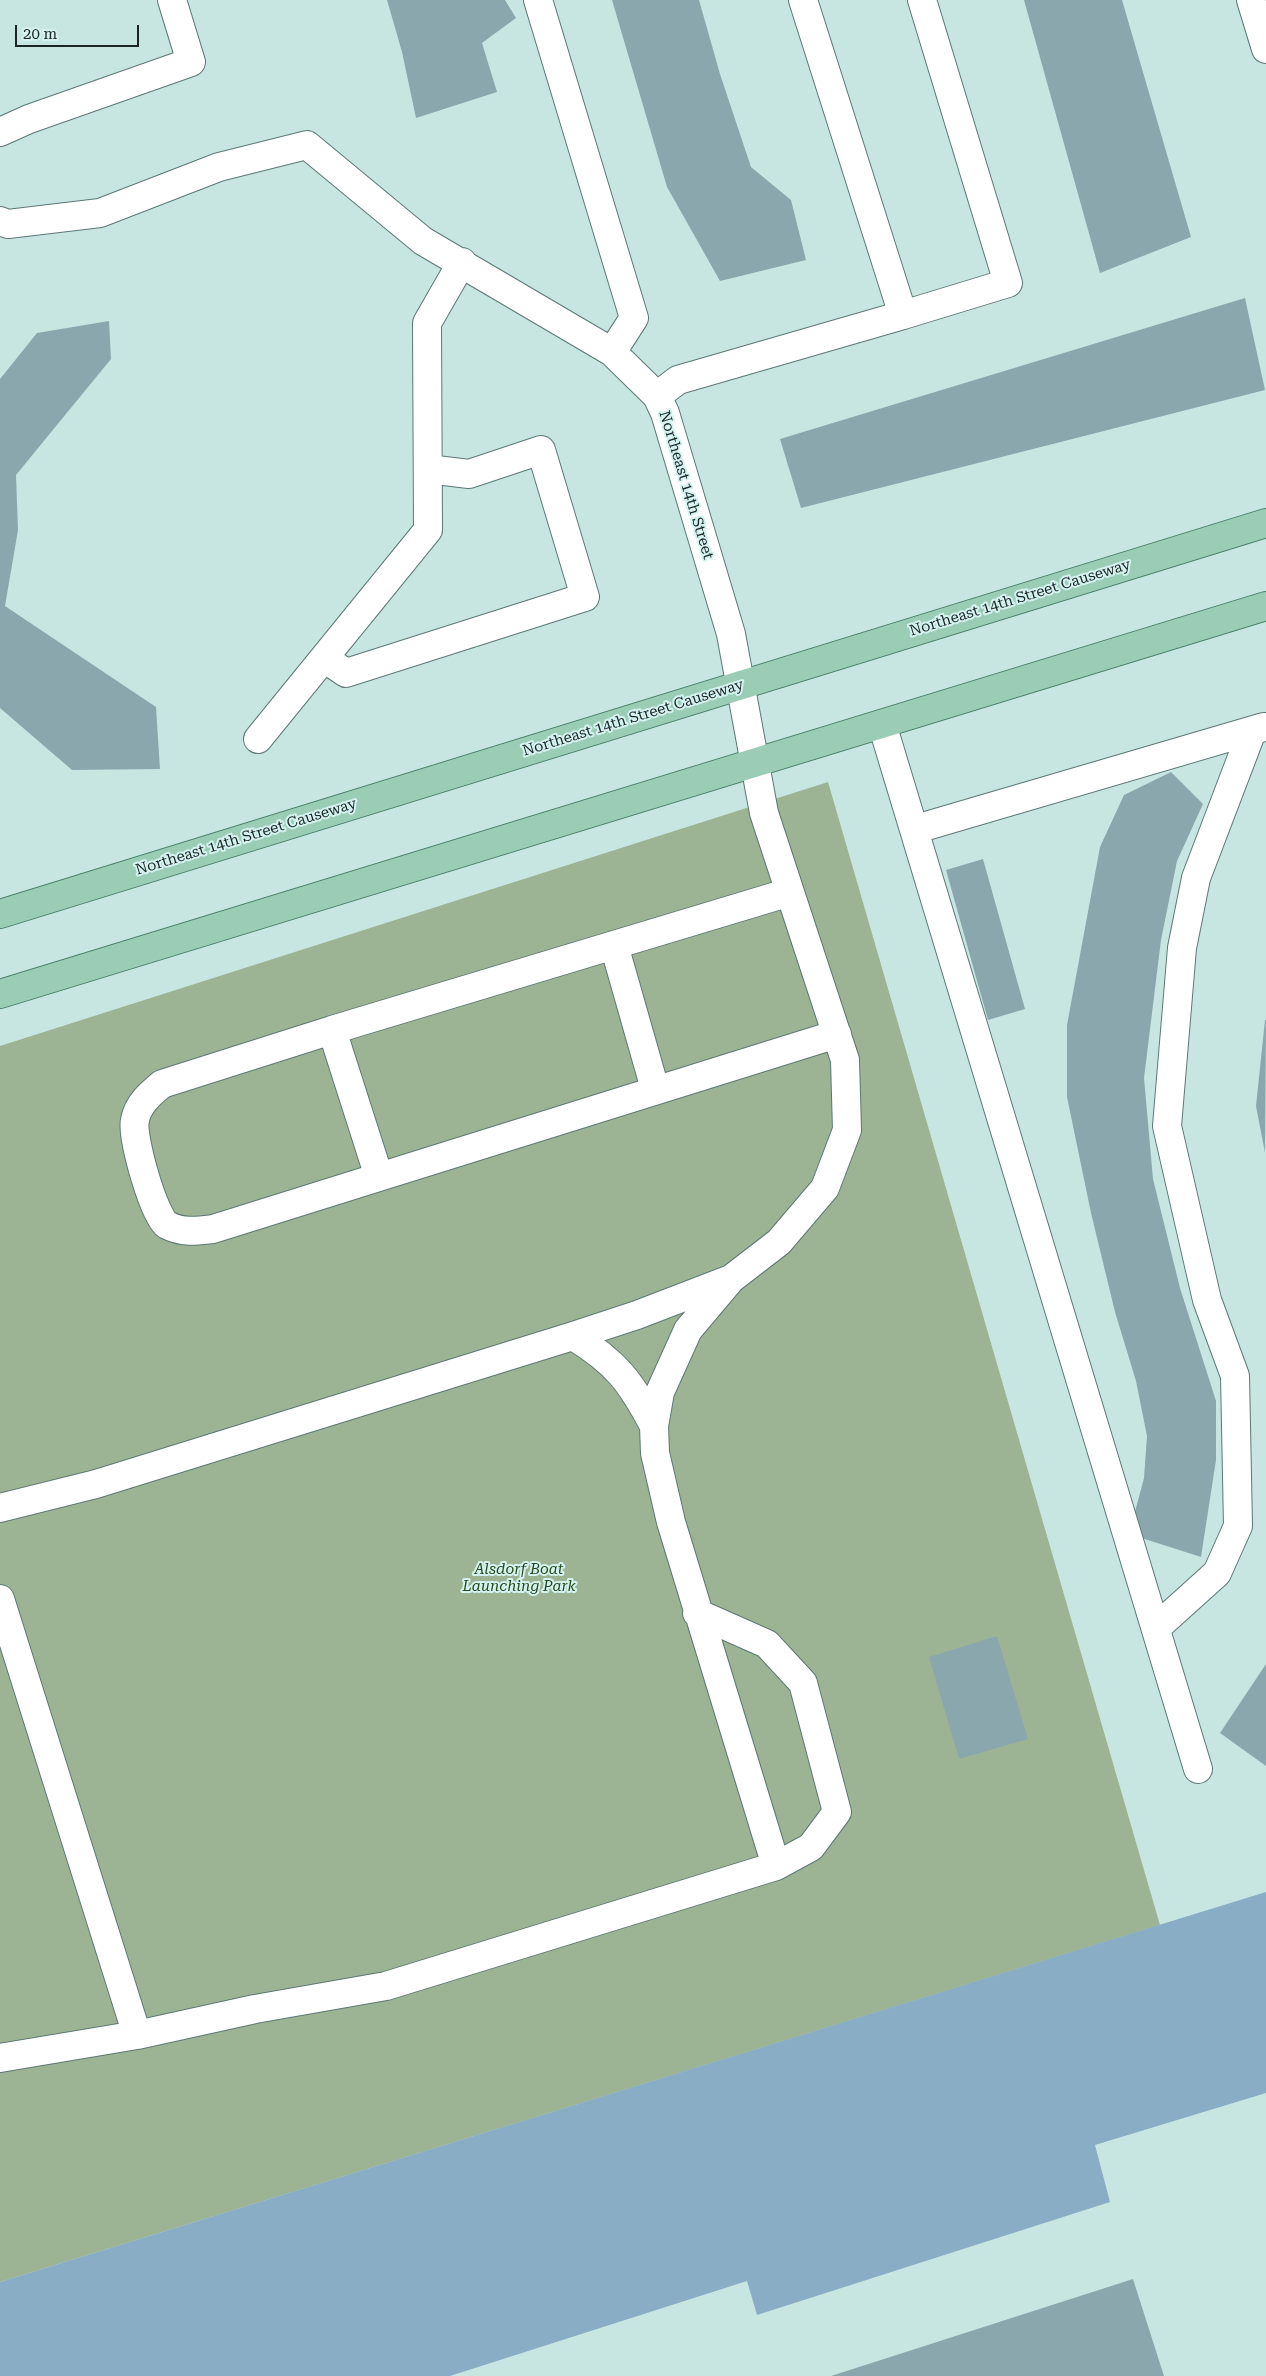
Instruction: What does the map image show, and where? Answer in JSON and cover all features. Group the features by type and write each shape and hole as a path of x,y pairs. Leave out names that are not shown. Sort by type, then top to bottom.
{"main road":[{"name":"Northeast 14th Street Causeway","path":"0,914 1266,522"},
{"path":"0,994 1266,606"}],"street":[{"path":"0,132 190,62 172,0"},
{"path":"538,0 634,318 612,352"},
{"path":"803,0 903,315"},
{"path":"657,396 678,380 1008,283 922,0"},
{"path":"1251,0 1266,49"},
{"name":"Northeast 14th Street","path":"0,221 8,224 100,213 219,167 307,145 423,241 462,262 612,352 657,396 665,414 731,634 764,813 845,1060 847,1130 825,1188 779,1242 731,1279"},
{"path":"258,738 428,530 428,323 462,262"},
{"path":"324,658 346,673 585,597 541,450 469,474 428,469"},
{"path":"882,724 916,829 1198,1769"},
{"path":"916,829 1259,729"},
{"path":"1156,1628 1217,1573 1238,1526 1235,1376 1207,1300 1167,1126 1182,948 1196,878 1259,729"},
{"path":"790,892 332,1030 162,1084 144,1099 134,1121 136,1142 156,1211 166,1225 189,1232 213,1229 655,1089 837,1034"},
{"path":"614,945 655,1089"},
{"path":"332,1030 379,1177"},
{"path":"0,1508 96,1484 573,1336 637,1315 731,1279"},
{"path":"731,1279 688,1330 660,1392 654,1426 655,1453 670,1522 776,1866"},
{"path":"573,1336 598,1351 622,1373 637,1394 654,1426"},
{"path":"0,1599 137,2035"},
{"path":"0,2058 137,2035 255,2009 386,1986 776,1866 811,1846 837,1812 803,1682 767,1644 697,1613"}],"green space":[{"name":"Alsdorf Boat Launching Park","path":"828,782 1160,1925 0,2282 0,1046"}],"water":[{"path":"1266,1892 1266,2093 1095,2145 1110,2202 757,2315 747,2281 450,2376 0,2376 0,2282"}],"building":[{"path":"387,0 505,0 516,18 482,43 497,92 416,118 402,52"},
{"path":"612,0 699,0 720,74 751,167 791,200 806,260 720,281 667,187"},
{"path":"1024,0 1122,0 1191,237 1100,273"},
{"path":"1245,298 1265,390 801,508 780,439"},
{"path":"109,321 111,359 16,475 18,530 5,606 156,707 160,769 72,770 0,708 0,379 37,333"},
{"path":"1171,772 1203,804 1177,861 1161,940 1144,1078 1153,1179 1180,1288 1216,1401 1216,1460 1201,1557 1129,1534 1144,1478 1147,1436 1136,1381 1115,1312 1091,1213 1067,1097 1067,1025 1100,847 1124,795"},
{"path":"983,859 1025,1009 988,1020 946,870"},
{"path":"1266,1020 1265,1153 1256,1106"},
{"path":"997,1636 1028,1739 959,1759 929,1657"},
{"path":"1266,1664 1266,1766 1220,1733"},
{"path":"1133,2279 1164,2376 831,2376"}]}
